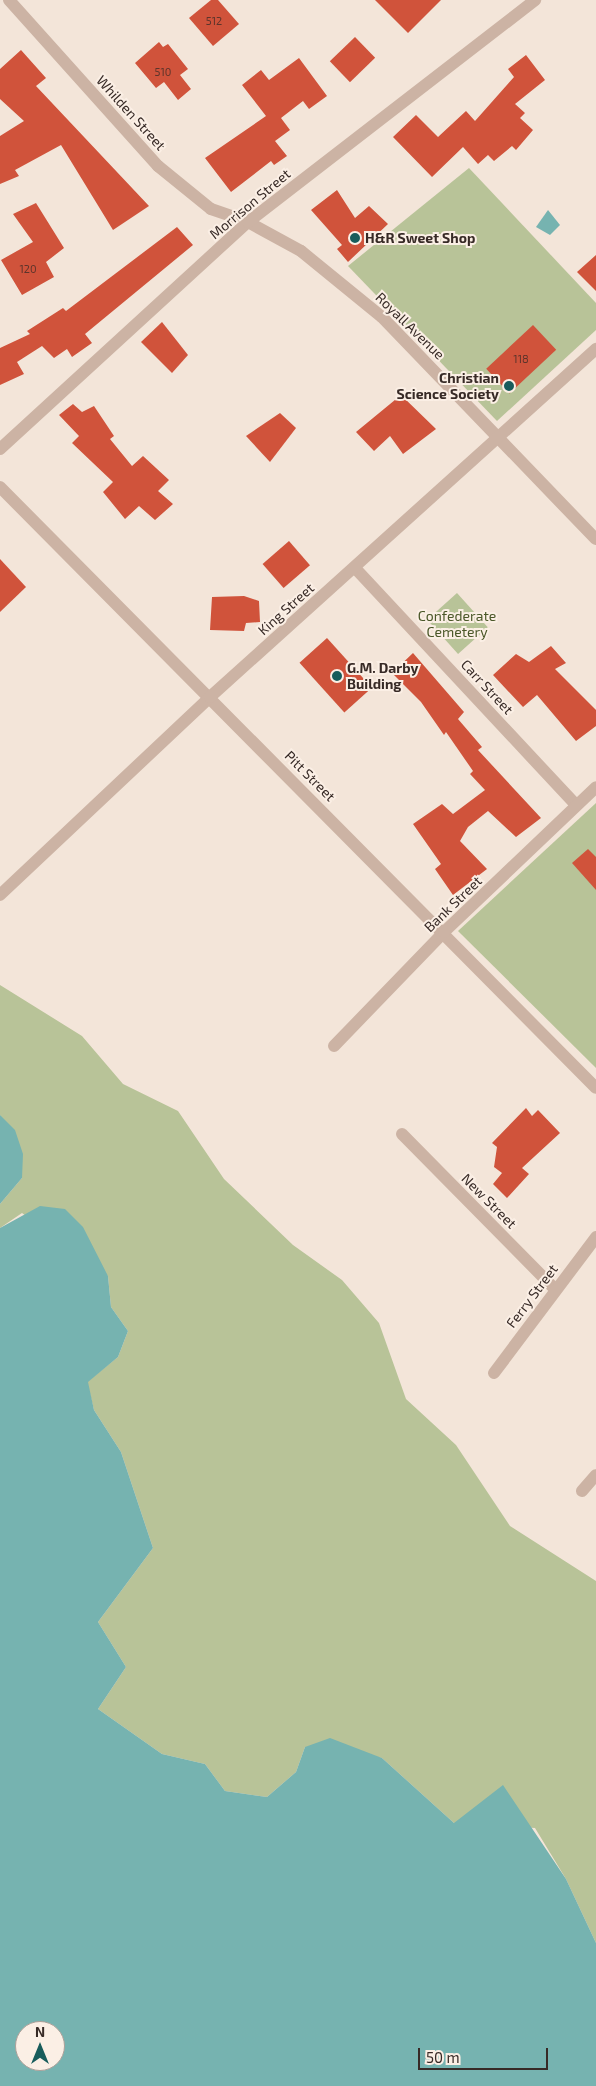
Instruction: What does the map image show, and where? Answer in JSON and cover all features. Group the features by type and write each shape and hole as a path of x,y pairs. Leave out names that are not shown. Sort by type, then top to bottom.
{"street":[{"name":"Whilden Street","path":"9,0 158,166 211,209 248,222"},
{"name":"Morrison Street","path":"0,448 248,222 535,0"},
{"name":"Royall Avenue","path":"248,222 301,251 382,317 500,436 596,538"},
{"name":"King Street","path":"0,895 210,697 596,349"},
{"name":"Pitt Street","path":"0,487 444,932 596,1088"},
{"name":"Carr Street","path":"355,568 576,805"},
{"name":"Bank Street","path":"334,1046 444,932 596,787"},
{"name":"New Street","path":"402,1134 555,1289"},
{"name":"Ferry Street","path":"494,1373 555,1289 596,1238"},
{"path":"582,1491 596,1476"}],"green space":[{"path":"469,168 596,303 596,330 497,421 348,266"},
{"name":"Confederate Cemetery","path":"457,593 488,627 458,654 427,620"},
{"path":"596,803 596,1068 458,931"},
{"path":"0,985 82,1036 123,1084 178,1111 224,1179 293,1245 342,1280 379,1323 406,1399 456,1445 510,1526 596,1581 596,1943 566,1879 535,1828 454,1823 382,1758 305,1747 296,1772 267,1797 225,1791 205,1764 162,1754 98,1709 126,1667 98,1622 153,1548 121,1452 94,1410 87,1382 118,1357 128,1331 111,1307 108,1276 22,1213 0,1228 0,1204 22,1178 0,1115"}],"water":[{"path":"548,210 560,225 550,235 536,227"},
{"path":"0,1115 15,1130 23,1154 22,1178 0,1204"},
{"path":"40,1206 65,1209 83,1227 108,1276 111,1307 128,1331 118,1357 88,1382 94,1410 121,1452 153,1548 98,1622 126,1667 98,1709 162,1754 205,1764 225,1791 267,1797 296,1772 305,1747 330,1738 382,1758 454,1823 503,1785 566,1879 596,1943 596,2086 0,2086 0,1228"}],"building":[{"path":"211,0 218,0 239,24 213,46 189,18"},
{"path":"375,0 441,0 408,33"},
{"path":"355,37 375,58 350,82 330,61"},
{"path":"159,42 163,47 168,44 188,69 180,75 191,89 178,100 164,82 156,88 135,63"},
{"path":"21,50 46,78 36,86 149,206 113,230 61,145 15,170 19,176 0,184 0,136 24,121 0,99 0,69"},
{"path":"526,55 545,80 515,104 525,113 520,118 533,130 516,150 512,146 494,161 488,155 478,164 463,147 432,177 393,137 416,115 438,137 466,111 475,121 514,77 508,69"},
{"path":"299,58 327,96 309,109 303,101 281,118 290,130 275,141 287,156 274,165 271,161 231,192 205,158 266,116 242,85 261,70 269,80"},
{"path":"337,190 355,218 369,206 388,224 348,262 337,249 342,245 311,210"},
{"path":"36,203 64,248 46,262 54,277 22,295 1,260 33,242 13,214"},
{"path":"177,227 193,245 85,334 92,343 72,357 67,349 54,358 42,346 17,362 24,374 0,385 0,348 30,334 27,331 63,308 66,311"},
{"path":"596,255 596,291 577,272"},
{"path":"162,322 188,355 172,373 141,342"},
{"path":"533,325 556,350 509,394 486,369"},
{"path":"401,395 436,429 403,454 390,436 374,451 356,432"},
{"path":"73,404 82,412 94,406 114,436 110,439 132,466 143,456 169,480 158,491 173,504 155,520 139,506 125,519 103,492 113,482 72,443 79,436 59,415"},
{"path":"280,413 296,428 270,462 246,436"},
{"path":"289,541 310,565 284,588 263,564"},
{"path":"0,559 26,587 0,612"},
{"path":"244,596 259,601 260,622 246,623 244,631 210,630 212,597"},
{"name":"G.M. Darby Building","path":"327,638 372,688 344,713 300,663"},
{"path":"551,646 566,663 555,669 596,710 596,726 576,741 537,695 523,707 493,675 516,654 529,662"},
{"path":"413,653 464,712 458,719 482,747 478,750 541,818 516,837 488,811 468,827 460,841 487,869 453,895 435,869 441,864 413,824 442,804 453,814 485,790 470,774 473,771 446,732 444,735 421,702 392,673"},
{"path":"588,849 596,857 596,890 572,863"},
{"path":"526,1108 532,1116 538,1110 560,1133 522,1168 529,1174 507,1198 493,1184 502,1173 494,1167 497,1147 492,1143"}],"place":[{"name":"H&R Sweet Shop","path":"355,238"},
{"name":"Christian Science Society","path":"509,386"},
{"name":"G.M. Darby Building","path":"337,676"}]}
